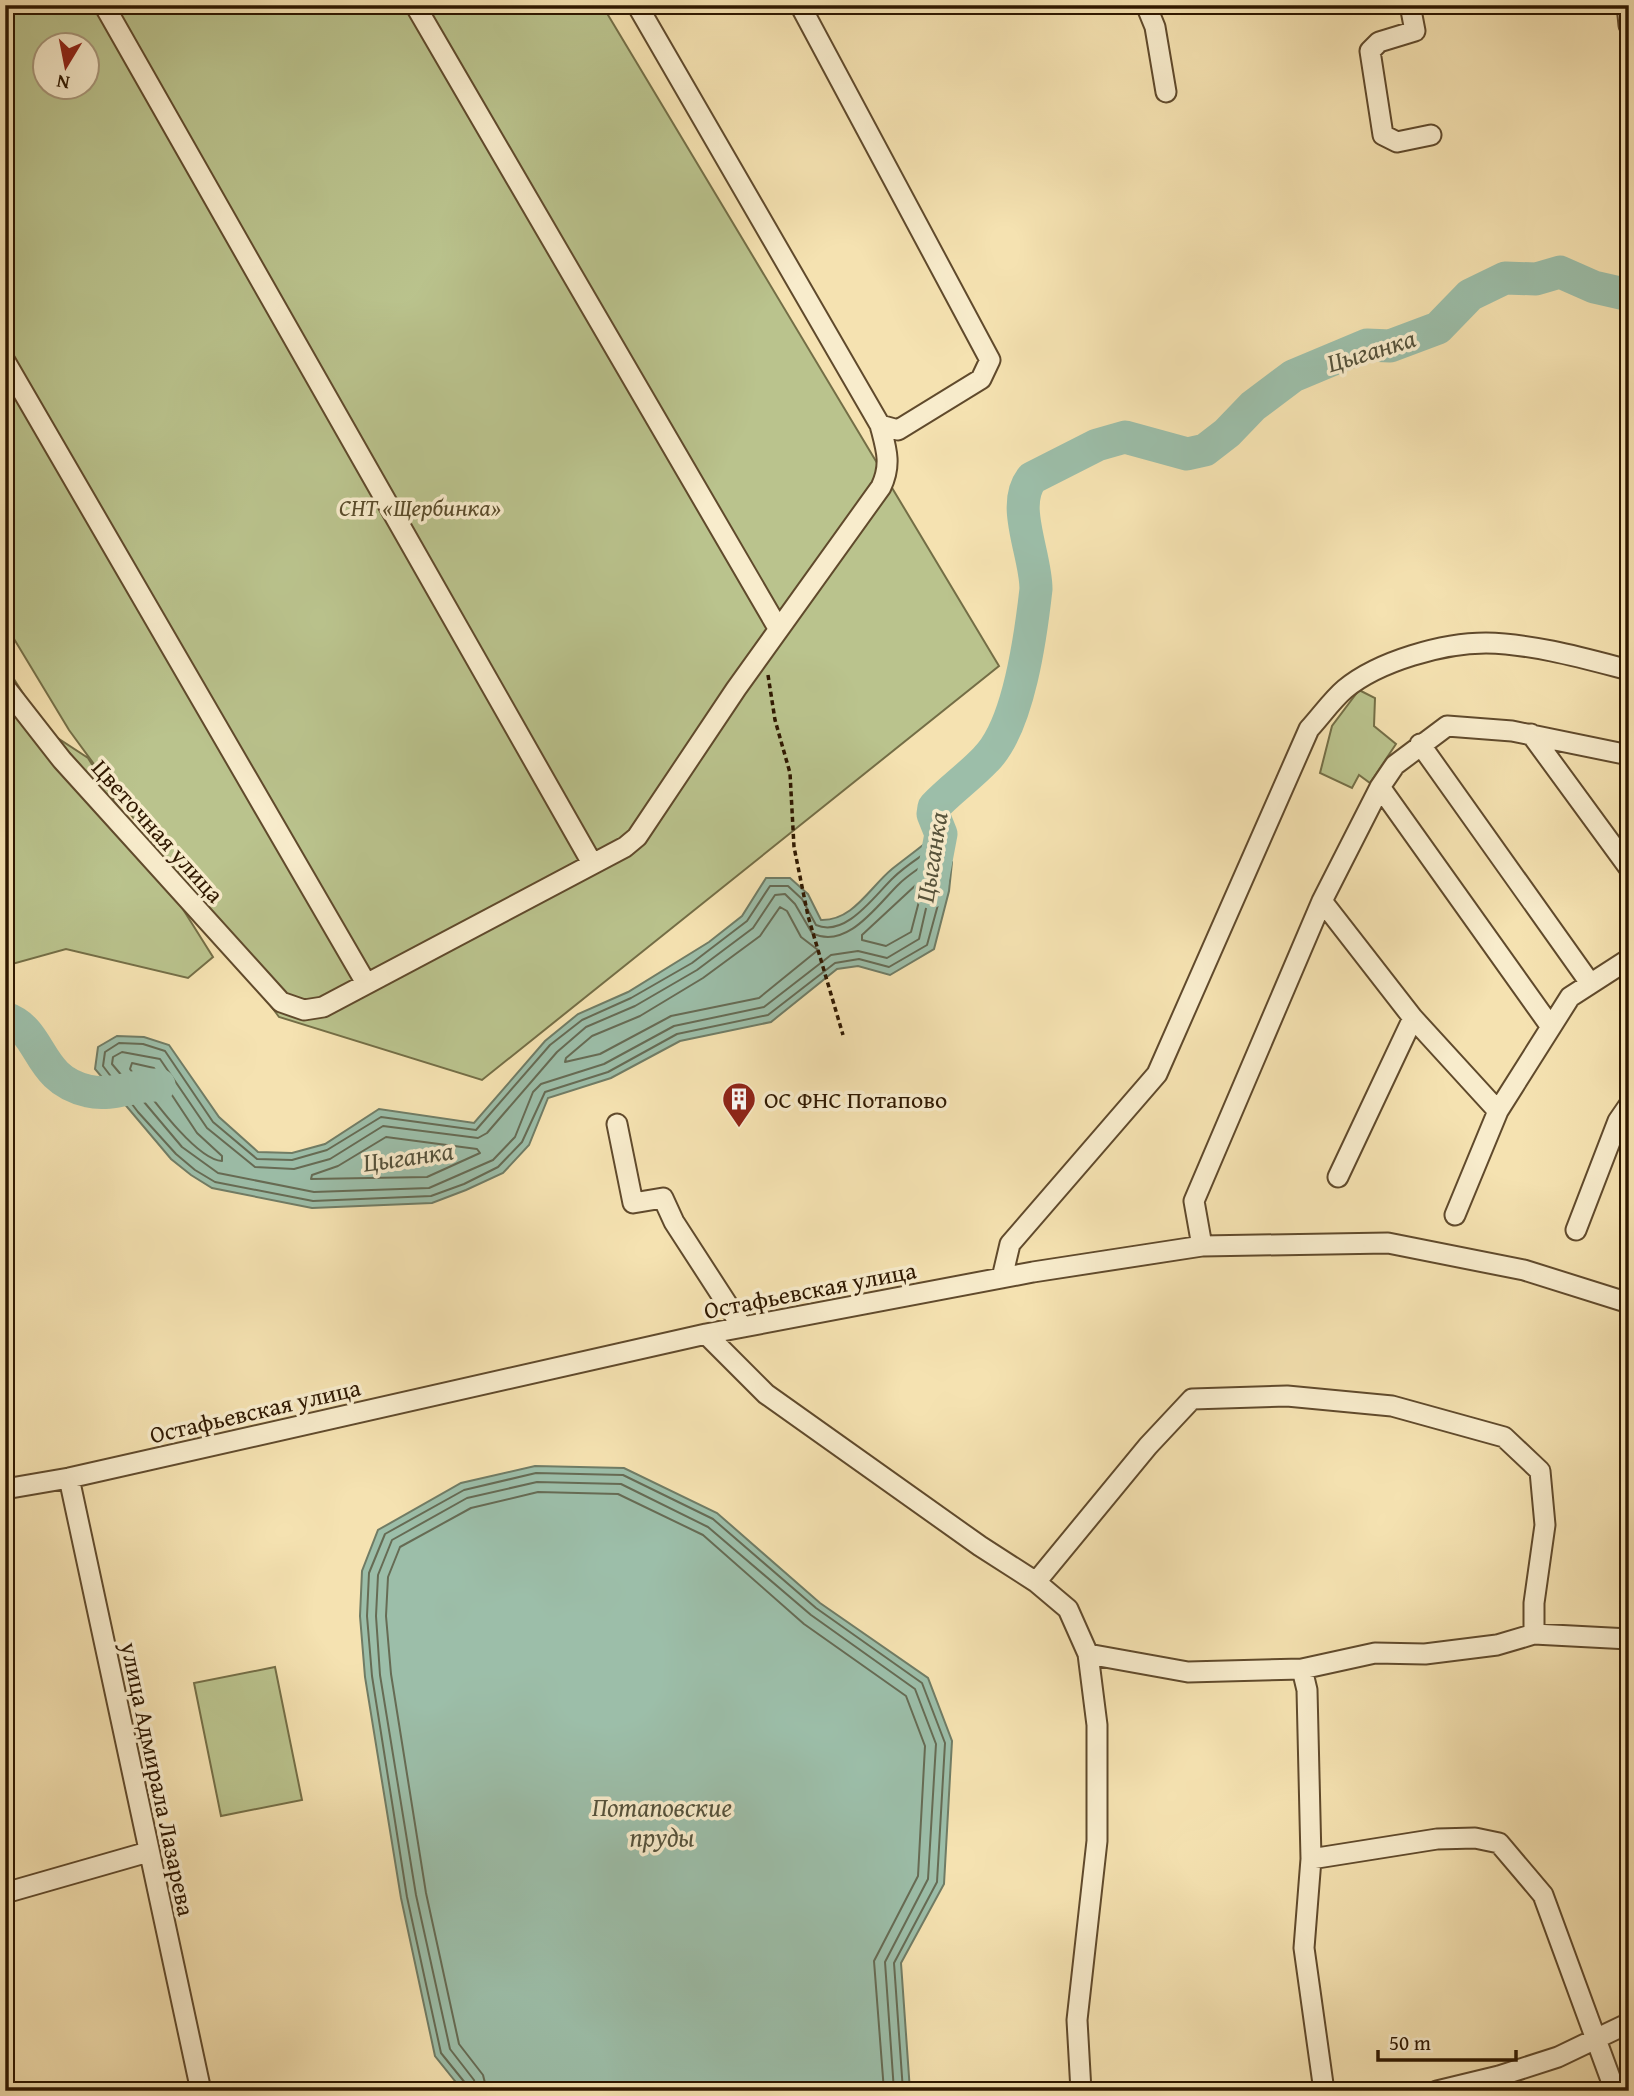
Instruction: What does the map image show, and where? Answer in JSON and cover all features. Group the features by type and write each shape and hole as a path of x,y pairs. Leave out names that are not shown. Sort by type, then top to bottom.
{"street":[{"path":"104,5 592,863"},
{"path":"415,5 778,628"},
{"path":"5,361 366,983 625,847 642,832 778,628 881,487 888,472 888,457 880,425 636,5"},
{"path":"800,5 990,360 981,379 898,430 880,425"},
{"path":"1146,5 1155,27 1166,92"},
{"path":"1410,5 1415,31 1379,42 1370,51 1383,135 1397,142 1431,135"},
{"path":"1627,5 1629,25"},
{"path":"1002,1278 1010,1244 1157,1074 1309,729 1345,689 1384,665 1432,651 1486,643 1567,654 1629,670"},
{"name":"Цветочная улица","path":"5,687 62,760 281,1002 304,1010 323,1007 366,983"},
{"path":"1202,1246 1194,1201 1322,901 1380,787 1395,765 1447,726 1531,734 1629,755"},
{"path":"1531,734 1629,868"},
{"path":"1420,744 1591,984"},
{"path":"1380,787 1551,1027"},
{"path":"1322,901 1413,1018 1498,1111"},
{"path":"1455,1215 1498,1111 1570,997 1629,959"},
{"path":"1338,1177 1413,1018"},
{"path":"1576,1230 1625,1117"},
{"path":"617,1124 633,1203 663,1198 674,1222 742,1327"},
{"name":"Остафьевская улица","path":"5,1489 69,1478 706,1334 1002,1278 1202,1246 1388,1243 1524,1270 1629,1303"},
{"path":"706,1334 766,1394 969,1538 1036,1582 1068,1609 1088,1654 1097,1726 1097,1841 1077,2021 1081,2091"},
{"path":"1036,1582 1148,1446 1192,1399 1287,1396 1392,1406 1504,1437 1541,1471 1545,1525 1534,1603 1534,1634"},
{"name":"улица Адмирала Лазарева","path":"69,1478 201,2091"},
{"path":"1088,1654 1188,1672 1302,1670 1375,1653 1425,1654 1497,1645 1534,1634 1629,1639"},
{"path":"1302,1670 1307,1690 1311,1859 1304,1948 1324,2091"},
{"path":"1311,1859 1437,1839 1475,1838 1499,1843 1543,1895 1615,2091"},
{"path":"5,1893 148,1852"},
{"path":"1437,2091 1499,2076 1558,2057 1629,2023"}],"path":[{"path":"764,649 775,720 790,773 794,848 808,916 843,1035"}],"green space":[{"name":"СНТ «Щербинка»","path":"5,5 602,5 999,666 482,1080 279,1017 69,730 5,624"},
{"path":"5,665 47,731 88,758 213,957 188,978 66,949 5,966"},
{"path":"1359,690 1375,698 1374,726 1396,744 1370,783 1359,775 1352,788 1320,773 1332,726"},
{"path":"275,1667 302,1800 221,1816 194,1683"}],"water":[{"path":"923,845 939,848 952,862 949,891 934,949 890,975 858,966 837,969 771,1022 680,1041 611,1078 548,1098 529,1145 503,1173 432,1203 312,1208 212,1188 171,1159 95,1069 98,1047 117,1036 144,1037 169,1045 219,1117 258,1152 292,1153 325,1144 379,1109 474,1123 545,1041 578,1014 628,992 709,942 742,916 766,878 790,878 808,894 821,920 832,919 852,909 884,876"},
{"name":"Потаповские пруды","path":"535,1466 624,1468 717,1513 820,1603 928,1678 952,1741 944,1884 901,1963 910,2091 463,2091 435,2056 401,1898 365,1677 360,1616 362,1571 378,1530 461,1483"}],"waterway":[{"name":"Цыганка","path":"930,892 941,834 933,814 934,807 980,765 997,744 1007,725 1022,678 1036,589 1023,502 1032,478 1097,445 1125,437 1187,454 1205,450 1227,433 1253,406 1293,376 1367,345 1390,346 1438,328 1470,295 1505,278 1536,279 1560,272 1594,287 1629,295"},
{"name":"Цыганка","path":"5,1018 18,1024 27,1033 49,1066 71,1085 97,1092 159,1085"}],"place":[{"name":"ОС ФНС Потапово","path":"739,1129"}]}
